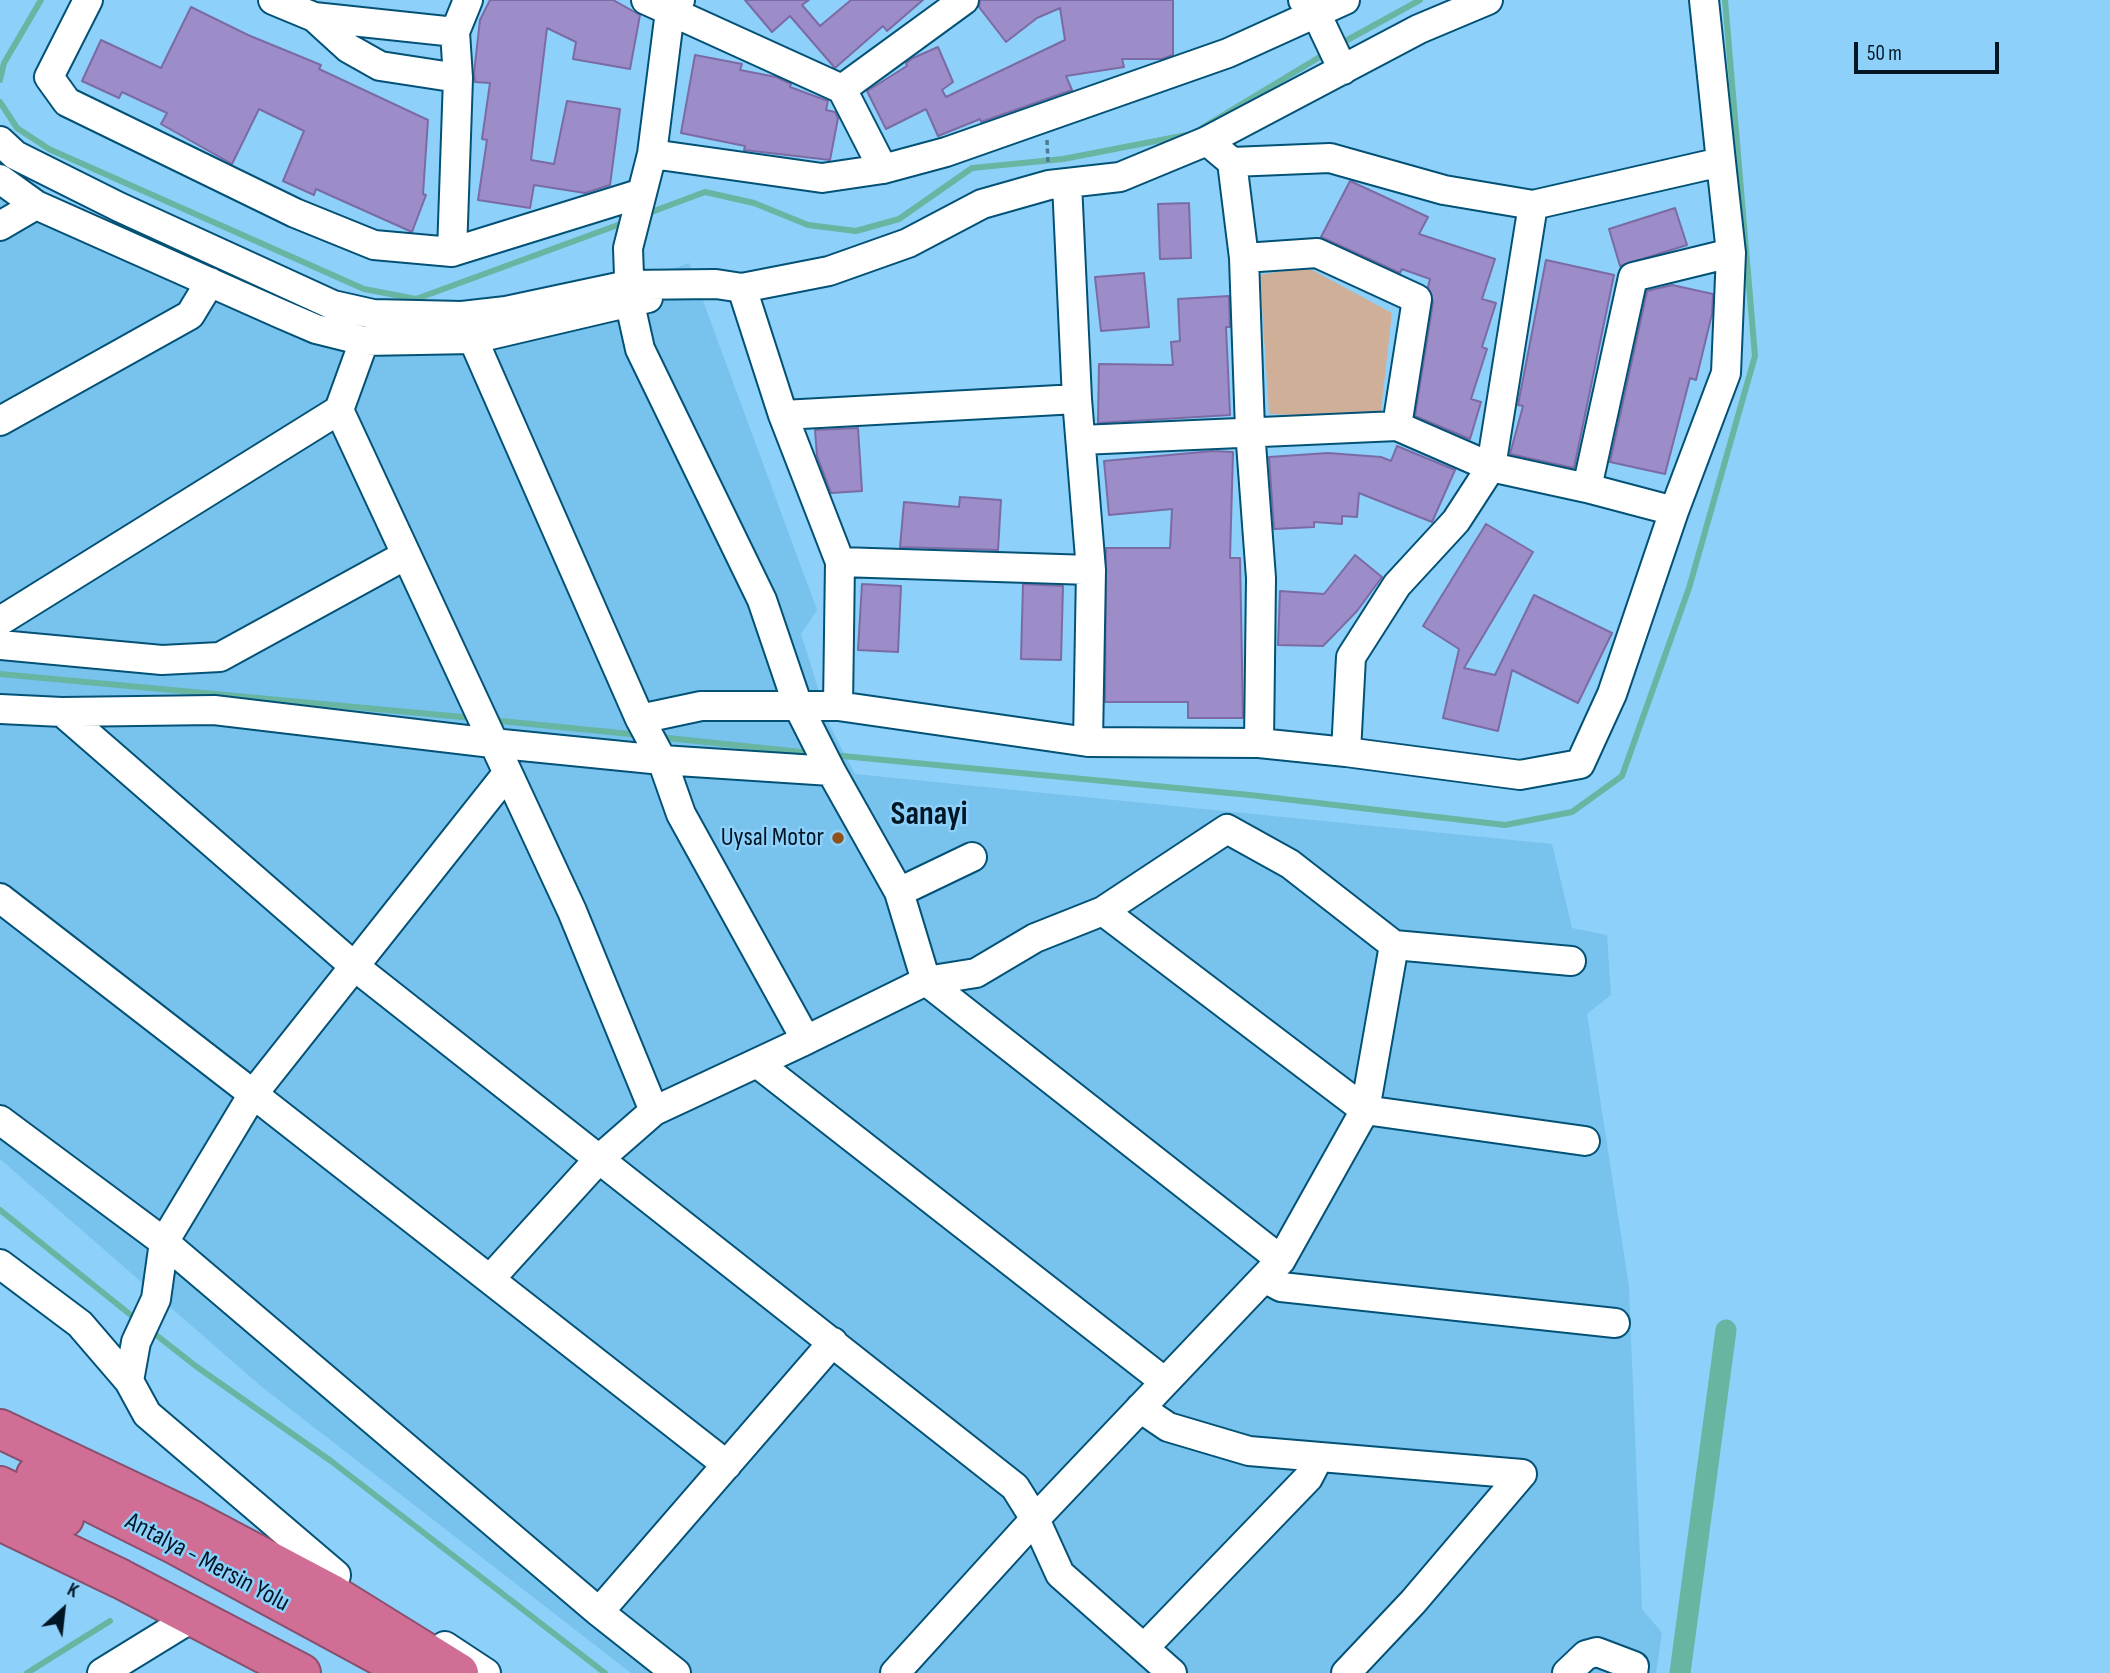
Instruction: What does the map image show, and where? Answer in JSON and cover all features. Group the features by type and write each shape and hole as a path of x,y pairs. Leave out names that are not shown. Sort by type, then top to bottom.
{"highway":[{"path":"0,1429 333,1584 459,1673"},
{"name":"Antalya - Mersin Yolu","path":"0,1457 176,1545 412,1673"},
{"name":"Antalya - Mersin Yolu","path":"0,1486 208,1590 360,1673"},
{"path":"0,1521 301,1673"}],"street":[{"path":"88,0 49,77 67,102 295,213 374,245 452,252 641,196"},
{"path":"273,0 314,17 455,32"},
{"path":"452,252 458,78 455,32 468,0"},
{"path":"842,89 964,0"},
{"path":"652,154 822,178 883,169 946,152 1227,53 1345,0"},
{"path":"0,141 15,155 175,233 333,305 373,314 413,317 484,313 629,295 683,285 716,284 742,288 829,271 908,243 982,204 1058,176 1120,177 1207,141 1340,62 1488,0"},
{"path":"641,721 701,706 838,706 1087,742 1259,743 1520,775 1580,764 1612,694 1674,511 1726,373 1731,253 1704,0"},
{"path":"883,169 842,89 666,4 652,154 628,248 629,295 640,349 762,600 799,708 829,769 899,892 926,981 1272,1269 1281,1287 1615,1323"},
{"path":"1314,13 1340,62"},
{"path":"314,17 348,48 380,66 458,78"},
{"path":"1207,141 1232,162 1330,158 1444,190 1533,205 1721,162"},
{"path":"1232,162 1244,258 1250,430 1261,578 1259,743"},
{"path":"1058,176 1091,570 1087,742"},
{"path":"0,179 36,205 316,329 364,341 473,339 629,295"},
{"path":"0,226 36,205"},
{"path":"1346,752 1351,657 1397,585 1456,521 1491,467 1533,205"},
{"path":"1244,258 1317,253 1417,299 1398,426"},
{"path":"1587,488 1633,277 1731,253"},
{"path":"0,421 190,314 210,282"},
{"path":"742,288 783,415 840,562 838,706"},
{"path":"473,339 641,721 661,758 681,814 806,1040"},
{"path":"0,621 339,410 364,341"},
{"path":"783,415 1077,399"},
{"path":"339,410 506,775 572,911 654,1111"},
{"path":"1082,440 1250,430 1398,426 1491,467 1674,511"},
{"path":"0,645 162,660 220,657 406,555"},
{"path":"840,562 1091,570"},
{"path":"0,709 62,712 214,710 491,742 661,758 829,769"},
{"path":"62,712 354,966 1015,1487 1035,1519 1060,1574 1172,1673"},
{"path":"129,1381 135,1342 156,1298 164,1242 253,1094 506,775"},
{"path":"490,1279 598,1160 654,1111 926,981 976,973 1035,938 1103,911 1227,830 1290,864 1394,945 1571,961"},
{"path":"899,892 972,857"},
{"path":"0,898 727,1465"},
{"path":"1103,911 1365,1110 1585,1141"},
{"path":"895,1673 1035,1519 1272,1269 1365,1110 1394,945"},
{"path":"757,1063 1165,1382"},
{"path":"0,1120 164,1242 599,1612 676,1673"},
{"path":"0,1264 80,1324 129,1381 147,1414 333,1584 486,1673"},
{"path":"599,1612 834,1342"},
{"path":"1140,1408 1168,1427 1249,1451 1522,1474 1413,1602 1346,1673"},
{"path":"1144,1648 1308,1478 1319,1457"},
{"path":"102,1673 193,1617"},
{"path":"1567,1673 1586,1655 1597,1652 1634,1666 1633,1673"}],"path":[{"path":"1047,134 1058,176"}],"shaded area":[{"path":"0,153 33,186 329,331 538,319 689,263 817,610 801,634 830,726 855,774 1552,844 1572,928 1607,935 1611,995 1587,1014 1629,1287 1642,1609 1662,1633 1656,1673 631,1673 262,1387 0,1159"},
{"path":"1292,269 1312,270 1392,313 1381,410 1374,418 1269,414 1260,275"}],"building":[{"path":"490,0 613,0 640,15 630,69 573,59 576,42 547,28 531,160 554,164 567,101 620,109 610,185 585,193 534,185 530,208 478,200 487,140 482,139 490,83 475,82 474,73 480,20"},
{"path":"745,0 809,0 802,5 820,26 851,0 923,0 887,31 883,26 835,68 790,16 772,32"},
{"path":"980,0 1173,0 1173,55 1162,59 1122,59 1124,67 1066,76 1072,90 981,122 980,119 938,136 926,109 886,129 867,91 907,66 906,63 913,58 938,47 953,82 942,90 946,97 1065,40 1060,8 1037,18 1006,42 979,7"},
{"path":"191,7 248,35 321,65 319,69 428,120 423,194 426,195 412,232 316,189 314,195 283,181 304,131 259,109 232,164 161,124 167,113 122,92 119,98 82,81 101,40 161,68"},
{"path":"695,55 742,64 740,70 776,77 791,84 790,87 828,101 826,110 835,112 838,118 830,160 744,150 745,146 681,133"},
{"path":"1350,181 1428,217 1419,234 1495,259 1482,299 1496,303 1482,347 1487,349 1471,399 1481,402 1470,439 1415,416 1433,302 1428,287 1430,279 1402,269 1400,273 1321,237"},
{"path":"1189,203 1191,258 1160,259 1158,204"},
{"path":"1675,208 1687,245 1620,266 1609,229"},
{"path":"1546,260 1614,275 1574,468 1510,454 1523,406 1518,405"},
{"path":"1144,273 1149,327 1101,331 1095,277"},
{"path":"1672,285 1713,294 1712,314 1696,380 1690,378 1665,474 1610,462 1647,291"},
{"path":"1229,296 1230,327 1226,327 1230,415 1098,423 1099,364 1173,365 1171,342 1180,341 1178,299"},
{"path":"858,428 862,491 831,493 817,456 815,430"},
{"path":"1397,446 1455,470 1432,522 1359,493 1357,517 1342,516 1342,524 1314,522 1314,527 1274,529 1269,457 1328,453 1381,457 1391,461"},
{"path":"1213,451 1233,452 1230,558 1240,558 1243,718 1188,718 1188,702 1105,702 1106,548 1170,548 1172,509 1109,515 1104,461"},
{"path":"960,497 1001,500 998,550 900,547 904,502 959,507"},
{"path":"1486,524 1533,552 1464,668 1495,675 1534,595 1612,633 1578,703 1512,670 1498,731 1443,718 1459,649 1423,626"},
{"path":"1355,555 1382,577 1357,611 1323,646 1278,645 1280,591 1324,594"},
{"path":"862,584 901,586 898,652 858,650"},
{"path":"1023,584 1063,586 1061,660 1021,659"}],"waterway":[{"path":"0,80 4,63 41,0"},
{"path":"1340,44 1420,0"},
{"path":"832,755 1250,795 1505,825 1572,812 1622,776 1689,588 1755,356 1725,0"},
{"path":"646,214 705,192 754,203 808,225 856,231 899,219 972,168 1063,159 1192,134 1328,52"},
{"path":"0,102 17,128 49,149 364,289 416,299 626,222"},
{"path":"0,674 473,718"},
{"path":"491,720 640,735"},
{"path":"658,737 811,753"},
{"path":"0,1210 137,1320"},
{"path":"1680,1673 1726,1330"},
{"path":"151,1331 197,1367 331,1461 605,1673"},
{"path":"27,1673 110,1621"}],"place":[{"name":"Uysal Motor","path":"838,838"}],"district":[{"name":"Sanayi","path":"929,816"}]}
